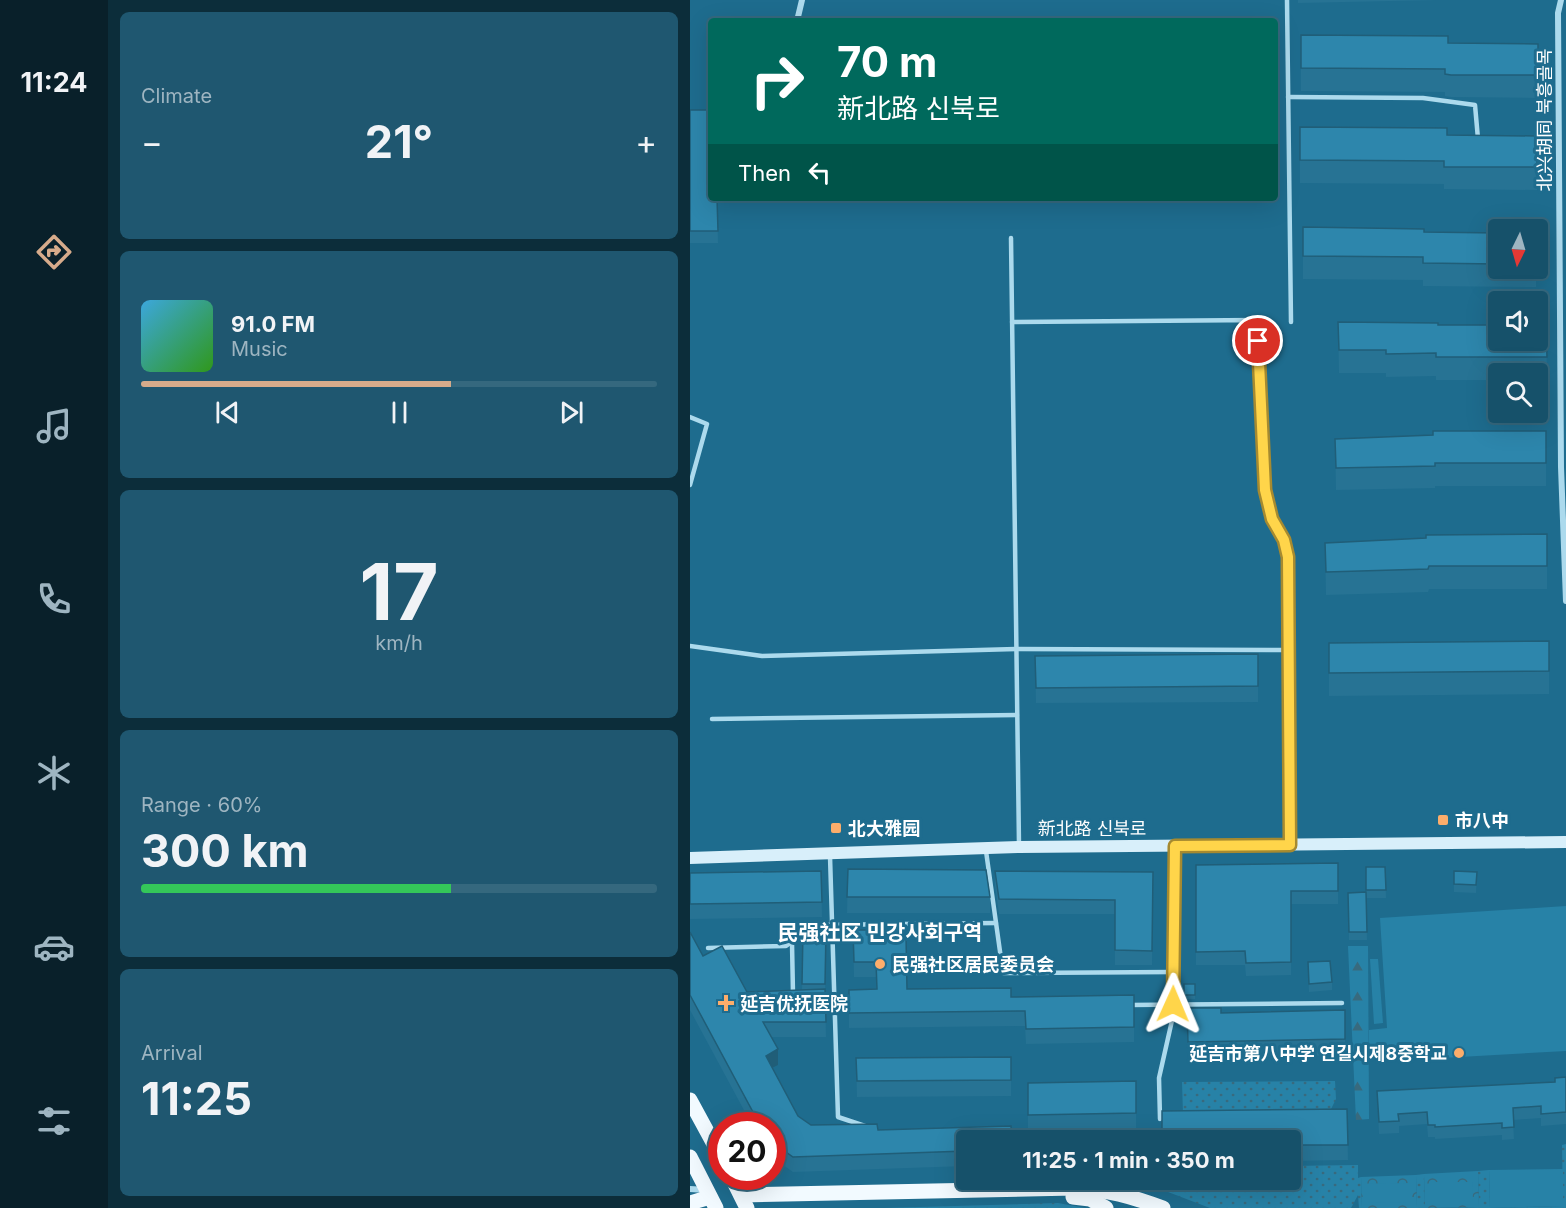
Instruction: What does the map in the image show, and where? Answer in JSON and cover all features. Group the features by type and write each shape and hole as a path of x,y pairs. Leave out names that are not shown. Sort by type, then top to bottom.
{"main road":[{"path":"690,1100 708,1133"},
{"path":"690,1157 711,1198"},
{"path":"743,1201 1074,1188 1101,1189 1127,1194 1163,1208"},
{"path":"690,1196 711,1198"},
{"path":"743,1201 1062,1196 1090,1199 1106,1208"},
{"path":"690,1203 711,1198"}],"street":[{"path":"798,18 802,0"},
{"name":"北兴胡同 북흥골목","path":"1561,0 1558,13 1561,467 1566,601"},
{"name":"新北路 신북로","path":"690,858 1019,847 1566,842"},
{"path":"1174,989 1175,846"},
{"path":"690,1190 711,1198"}],"lane":[{"path":"1287,0 1291,322"},
{"path":"1288,97 1423,98 1475,105 1478,141"},
{"path":"1011,238 1019,847"},
{"path":"1012,322 1257,320 1265,490 1272,519 1284,540 1288,557 1290,845"},
{"path":"690,417 708,424 690,484"},
{"path":"690,646 762,656 871,655 890,652 1016,649 1289,650"},
{"path":"712,719 1017,715"},
{"path":"986,848 1003,973 1174,972"},
{"path":"830,853 838,1117 869,1127"},
{"path":"708,948 777,947 792,943 816,925 996,924"},
{"path":"792,943 793,1000"},
{"path":"1160,1119 1159,1078 1173,1016 1174,989"},
{"path":"824,1000 835,1000"},
{"path":"1126,1005 1342,1003"}],"green space":[{"path":"1566,906 1566,1051 1389,1061 1388,1049 1369,1050 1369,1030 1387,1028 1380,918"},
{"path":"1348,946 1368,946 1369,1119 1356,1120"},
{"path":"1370,959 1378,959 1383,1023 1374,1024"},
{"path":"1335,1081 1336,1099 1330,1111 1183,1114 1182,1082"},
{"path":"1566,1144 1566,1208 1490,1208 1563,1206 1562,1145"},
{"path":"1358,1165 1358,1178 1361,1177 1362,1208 1359,1208 1358,1195 1351,1208 1210,1208 1163,1190 1301,1190 1301,1166"},
{"path":"1563,1169 1563,1206 1490,1208 1489,1170"},
{"path":"1489,1170 1490,1208 1448,1208 1479,1207 1478,1171"},
{"path":"1478,1171 1479,1207 1425,1208 1424,1174"},
{"path":"1424,1174 1425,1208 1417,1208 1416,1175"},
{"path":"1416,1175 1417,1208 1362,1208 1361,1177"},
{"path":"1433,1182 1472,1182 1473,1201 1433,1201"},
{"path":"1408,1183 1408,1202 1368,1203 1368,1184"},
{"path":"1058,1203 1085,1208 884,1208"}],"building":[{"path":"1301,35 1448,36 1448,43 1538,44 1538,75 1451,75 1445,74 1445,69 1301,68"},
{"path":"690,110 708,110 708,201 717,201 718,231 690,231"},
{"path":"1300,127 1447,128 1447,135 1537,136 1537,167 1444,167 1444,161 1300,160"},
{"path":"1303,227 1424,229 1424,232 1488,233 1488,264 1423,263 1423,257 1303,256"},
{"path":"1338,322 1438,323 1438,325 1488,325 1488,351 1547,351 1547,357 1436,357 1436,353 1386,354 1386,350 1339,350"},
{"path":"1433,431 1546,431 1546,463 1435,463 1435,466 1336,468 1335,439 1433,435"},
{"path":"1547,534 1547,566 1429,566 1428,569 1326,572 1325,543 1426,538 1426,535"},
{"path":"1549,641 1549,671 1329,673 1329,643"},
{"path":"1258,654 1258,686 1036,688 1035,656"},
{"path":"1338,863 1338,891 1291,891 1291,962 1246,963 1245,951 1196,952 1196,865"},
{"path":"1366,867 1385,867 1386,890 1366,890"},
{"path":"848,869 986,870 990,897 847,897"},
{"path":"821,871 822,902 690,904 690,873"},
{"path":"995,871 1153,872 1152,951 1115,950 1115,900 999,899"},
{"path":"1454,871 1477,872 1476,885 1454,884"},
{"path":"1366,892 1367,932 1349,932 1348,893"},
{"path":"853,930 888,930 888,936 906,936 907,989 1011,988 1011,997 1134,995 1134,1027 1026,1029 1025,1011 849,1013 849,990 877,989 876,962 854,962"},
{"path":"803,931 826,931 825,984 802,984"},
{"path":"690,932 703,956 722,946 747,992 825,989 826,1022 763,1022 778,1049 766,1056 798,1116 811,1125 877,1124 878,1130 1011,1126 1011,1130 956,1130 956,1151 793,1157 786,1152 786,1112 753,1112 690,995"},
{"path":"1330,961 1332,982 1309,984 1308,962"},
{"path":"1184,984 1195,984 1195,995 1184,995"},
{"path":"1187,1008 1221,1008 1221,1013 1345,1010 1345,1039 1188,1042"},
{"path":"1011,1057 1011,1080 857,1081 856,1058"},
{"path":"1566,1077 1566,1112 1541,1114 1541,1106 1513,1108 1514,1127 1502,1128 1502,1123 1435,1127 1435,1125 1428,1125 1427,1112 1398,1114 1399,1121 1379,1122 1377,1091 1555,1082 1555,1078"},
{"path":"1136,1081 1136,1113 1028,1115 1028,1083"},
{"path":"1347,1109 1348,1145 1301,1145 1301,1130 1162,1130 1162,1111"}],"place":[{"name":"市八中","path":"1443,820"},
{"name":"北大雅园","path":"836,828"},
{"name":"民强社区居民委员会","path":"880,964"},
{"name":"延吉优抚医院","path":"726,1003"},
{"name":"延吉市第八中学 연길시제8중학교","path":"1459,1053"}],"district":[{"name":"民强社区 민강사회구역","path":"880,932"}],"route":[{"path":"1173,1004 1175,846 1290,845 1288,557 1280,530 1272,519 1265,490 1258,341"}]}
